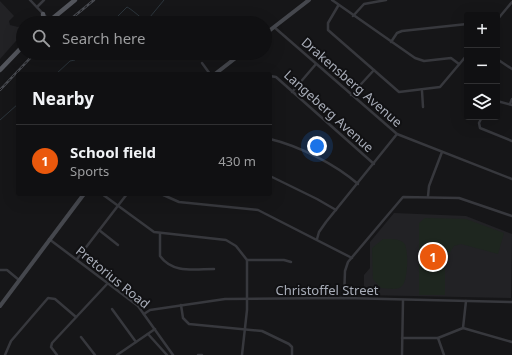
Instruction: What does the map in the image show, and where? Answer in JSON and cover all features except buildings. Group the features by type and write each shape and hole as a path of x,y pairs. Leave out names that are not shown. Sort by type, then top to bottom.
{"main road":[{"path":"56,16 75,0"},
{"path":"0,70 16,53"}],"street":[{"path":"30,0 43,14"},
{"path":"37,7 44,0"},
{"path":"274,28 306,0"},
{"path":"274,28 309,0"},
{"path":"332,0 338,6 419,60 450,58 459,64"},
{"path":"353,16 364,4 386,0"},
{"path":"500,16 512,2"},
{"path":"338,6 328,22 328,30 399,92 422,91 440,87 464,58"},
{"path":"391,42 397,33 402,31 464,24"},
{"name":"Drakensberg Avenue","path":"274,28 351,96 397,134 511,178"},
{"path":"218,72 233,60"},
{"path":"500,61 512,69"},
{"path":"202,63 209,72"},
{"path":"292,92 316,64"},
{"path":"351,96 374,70"},
{"name":"Langeberg Avenue","path":"272,76 276,77 374,164"},
{"path":"422,91 424,107"},
{"path":"500,102 511,104 512,99"},
{"path":"481,120 479,126 483,130 512,141"},
{"path":"318,239 320,229 397,134"},
{"path":"272,140 291,145 338,169 358,184"},
{"path":"428,196 429,186 442,152"},
{"path":"511,178 512,174"},
{"path":"272,177 336,210"},
{"path":"0,306 81,196"},
{"path":"105,196 152,231 160,234 228,241 236,246 247,260 247,300 242,355"},
{"path":"77,259 126,196"},
{"path":"166,196 179,202 258,210 318,239 352,258"},
{"path":"344,298 345,271 352,258 403,197 428,196 462,198 512,216"},
{"path":"99,230 118,245"},
{"path":"160,234 160,256 172,267 181,270 214,269"},
{"name":"Pretorius Road","path":"50,239 108,283 144,314 173,355"},
{"path":"247,260 284,260 291,262"},
{"path":"0,270 7,270 19,281"},
{"path":"57,355 52,344 108,283"},
{"path":"5,355 11,341 48,298 55,299 76,317"},
{"name":"Christoffel Street","path":"144,314 150,310 224,299 344,298 512,302"},
{"path":"402,355 403,300"},
{"path":"463,328 466,301"},
{"path":"181,305 183,318 189,324 264,332 287,342 292,347 292,355"},
{"path":"112,309 136,342"},
{"path":"402,338 438,338 463,328 512,342"},
{"path":"117,355 155,329"},
{"path":"148,334 167,355"},
{"path":"81,338 95,355"},
{"path":"438,338 444,355"}],"shaded area":[{"path":"0,1 14,16 9,21 10,25 16,26 16,41 0,59"},
{"path":"394,213 466,216 512,234 511,298 364,295 364,275 370,268 370,242"},
{"path":"425,218 466,219 504,233 498,254 461,244 454,246 445,260 445,295 419,295 419,223"},
{"path":"383,239 400,240 406,246 407,272 404,283 400,288 381,288 373,279 372,248"}],"waterway":[{"path":"151,16 164,0"},
{"path":"118,16 127,7 139,16"},
{"path":"58,72 70,61 75,60"},
{"path":"0,120 16,106"}],"railway":[{"path":"75,16 94,0"},
{"path":"17,72 28,60"},
{"path":"0,90 16,73"}],"place":[{"name":"School field","path":"433,257"}]}
